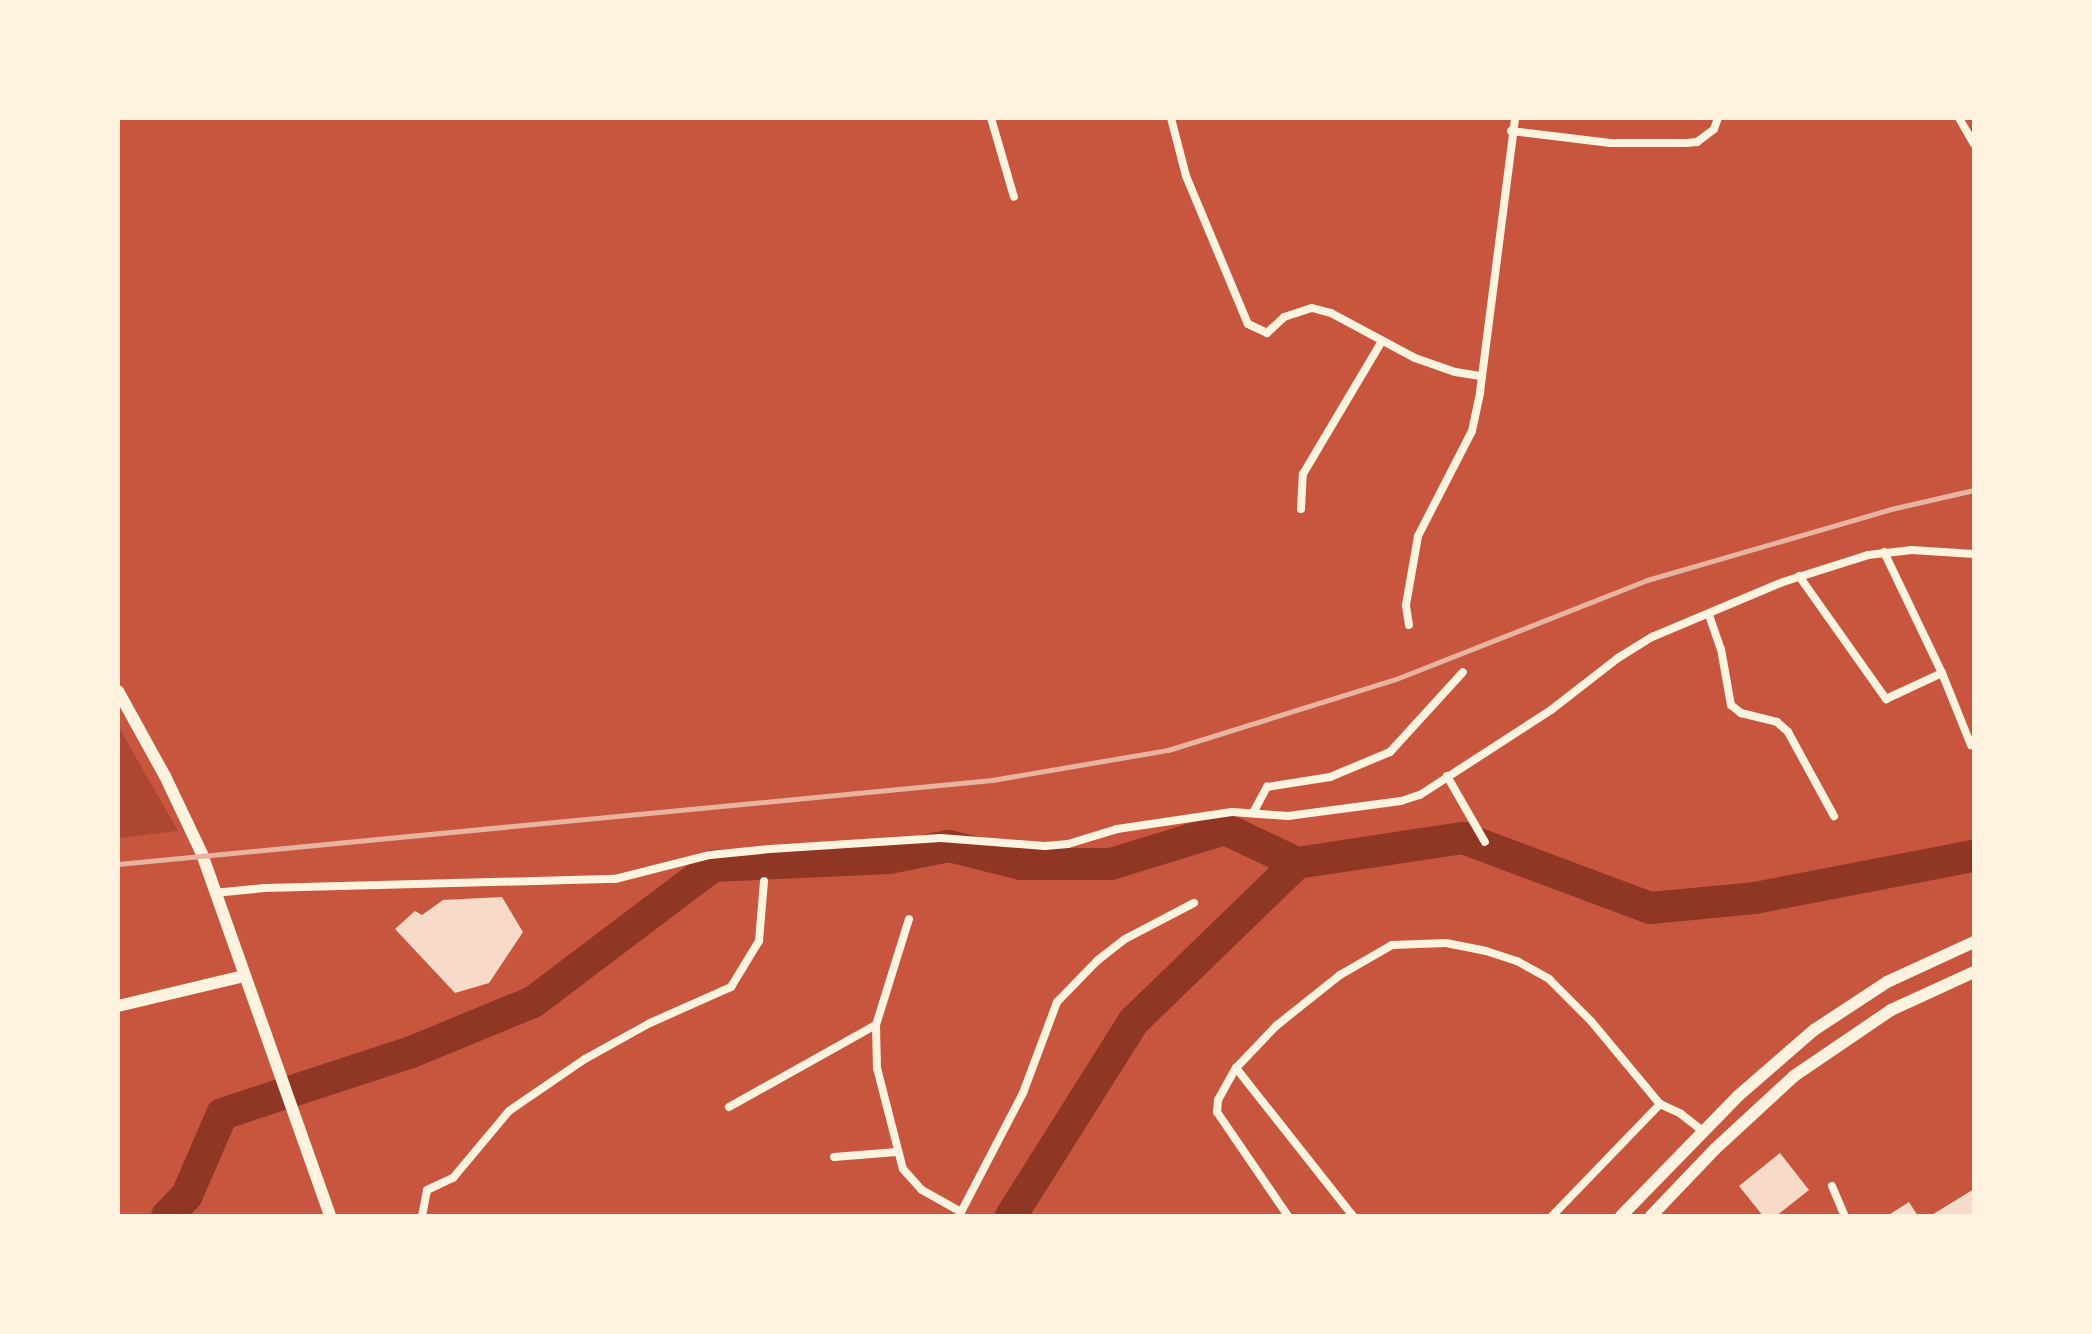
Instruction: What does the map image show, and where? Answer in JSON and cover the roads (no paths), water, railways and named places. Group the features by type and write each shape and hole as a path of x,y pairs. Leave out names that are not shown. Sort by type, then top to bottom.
{"street":[{"path":"991,118 1014,197"},
{"path":"1171,118 1186,176 1248,324 1267,333 1284,317 1312,308 1415,358 1455,372 1481,376"},
{"path":"1409,625 1406,605 1418,536 1472,431 1515,118"},
{"path":"1511,131 1610,143 1686,143 1697,142 1714,129 1718,118"},
{"path":"1959,118 1974,144"},
{"path":"1301,509 1303,474 1382,341"},
{"path":"214,893 265,888 615,879 725,853 941,838 1045,846 1068,844 1117,829 1232,812 1288,816 1401,801 1420,795 1551,710 1618,658 1652,637 1799,576 1884,552 1958,550 1974,554"},
{"path":"1884,552 1942,673 1971,745"},
{"path":"1799,576 1886,699 1942,673"},
{"path":"1709,615 1721,649 1731,705 1741,713 1777,722 1788,732 1834,816"},
{"path":"1253,813 1267,787 1330,777 1390,752 1463,672"},
{"path":"118,691 202,854 330,1216"},
{"path":"1447,776 1485,842"},
{"path":"422,1216 427,1190 453,1178 509,1111 585,1059 650,1023 731,987 759,941 764,881"},
{"path":"909,919 876,1025 877,1068 903,1169 922,1190 960,1214 1023,1093 1057,1002 1098,960 1125,939 1194,903"},
{"path":"1621,1216 1703,1131 1774,1064 1857,1000 1951,949 1974,942"},
{"path":"1288,1216 1217,1112 1218,1100 1236,1068 1276,1026 1377,951 1408,943 1446,943 1517,961 1549,979 1591,1021 1660,1104 1703,1131"},
{"path":"1651,1216 1715,1149 1804,1069 1891,1010 1974,972"},
{"path":"118,1006 244,976"},
{"path":"729,1107 876,1025"},
{"path":"1236,1068 1353,1216"},
{"path":"1552,1216 1660,1104"},
{"path":"834,1157 897,1152"},
{"path":"1832,1186 1845,1216"}],"waterway":[{"path":"167,1216 187,1195 222,1114 409,1053 533,1002 713,866 889,858 949,846 1021,864 1111,864 1225,829 1297,863"},
{"path":"1297,863 1463,838 1650,908 1755,898 1974,856"},
{"path":"1011,1216 1134,1021 1297,863"}],"railway":[{"path":"118,864 992,780 1168,750 1396,679 1647,580 1891,509 1974,490"}]}
